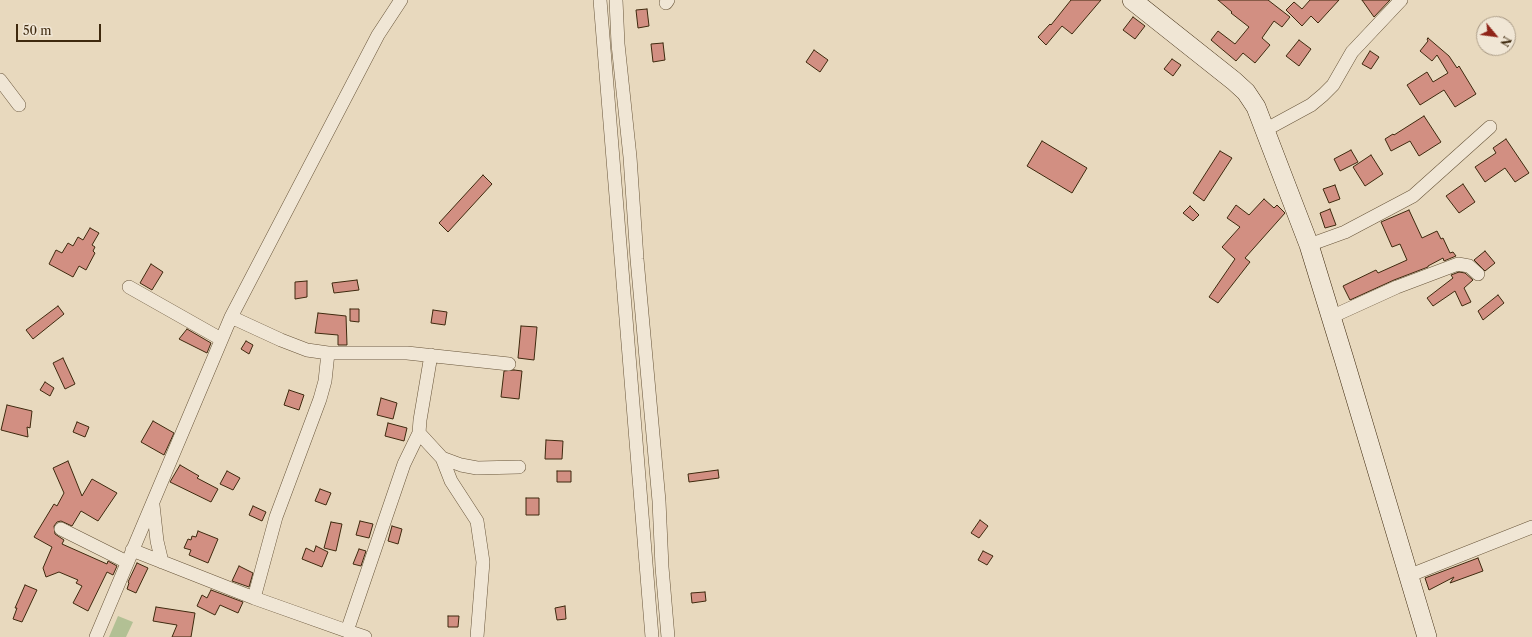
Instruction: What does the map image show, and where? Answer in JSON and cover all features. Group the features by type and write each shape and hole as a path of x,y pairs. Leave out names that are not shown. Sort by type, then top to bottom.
{"street":[{"path":"96,637 231,317 378,35 401,0"},
{"path":"600,0 652,637"},
{"path":"616,0 618,44 630,157 637,259 659,502 662,567 668,637"},
{"path":"1132,0 1234,81 1246,92 1256,107 1309,245 1427,637"},
{"path":"1265,130 1311,105 1323,95 1332,85 1352,52 1401,0"},
{"path":"0,80 19,105"},
{"path":"1309,245 1345,232 1414,196 1490,127"},
{"path":"1331,317 1397,287 1458,264 1469,266 1478,274"},
{"path":"129,288 221,339"},
{"path":"231,317 307,350 328,353 407,353 509,364"},
{"path":"254,598 276,517 320,400 325,381 328,353"},
{"path":"347,631 404,464 419,433 431,355"},
{"path":"419,433 442,458 451,481 477,521 483,562 477,637"},
{"path":"442,458 461,465 477,468 519,467"},
{"path":"153,500 155,526 162,562"},
{"path":"1408,576 1532,527"},
{"path":"61,529 130,556 162,562 254,598 365,637"}],"green space":[{"path":"118,616 133,622 126,637 109,637"}],"building":[{"path":"1071,0 1101,0 1072,34 1062,26 1046,45 1038,37 1050,24 1051,25"},
{"path":"1218,0 1268,0 1290,17 1282,27 1274,21 1262,38 1270,45 1255,63 1243,53 1236,61 1211,40 1218,31 1235,44 1249,27 1231,13 1232,12"},
{"path":"1310,0 1339,0 1318,23 1311,16 1302,26 1286,10 1294,2 1302,9"},
{"path":"1362,0 1390,0 1374,17"},
{"path":"647,9 649,26 638,28 636,10"},
{"path":"1133,17 1145,26 1135,39 1123,30"},
{"path":"1428,38 1449,56 1457,68 1459,66 1476,94 1455,107 1444,90 1420,105 1407,85 1427,72 1433,82 1448,73 1437,55 1432,61 1420,51 1428,41"},
{"path":"1299,40 1311,49 1299,66 1286,56"},
{"path":"663,43 665,60 653,62 651,44"},
{"path":"814,50 828,60 820,72 806,62"},
{"path":"1370,51 1379,57 1371,69 1362,64"},
{"path":"1172,59 1181,65 1173,76 1164,69"},
{"path":"1424,116 1441,142 1419,156 1410,141 1391,151 1385,139"},
{"path":"1506,139 1529,173 1515,182 1505,168 1485,182 1475,167 1496,153 1493,148"},
{"path":"1042,141 1087,168 1072,193 1027,166"},
{"path":"1351,150 1358,162 1340,171 1334,159"},
{"path":"1220,151 1232,158 1204,201 1193,193"},
{"path":"1371,155 1383,174 1365,186 1353,167"},
{"path":"483,175 492,184 448,232 439,223"},
{"path":"1463,184 1475,202 1459,213 1446,196"},
{"path":"1335,185 1340,199 1329,203 1323,189"},
{"path":"1264,199 1274,208 1277,205 1285,213 1245,258 1250,262 1218,303 1209,297 1235,259 1222,247 1240,227 1227,218 1236,205 1249,215"},
{"path":"1190,206 1199,215 1193,221 1183,213"},
{"path":"1330,209 1336,225 1325,228 1320,213"},
{"path":"1409,210 1422,238 1437,231 1441,239 1443,238 1450,253 1453,252 1456,256 1444,261 1443,258 1428,267 1394,280 1350,300 1343,286 1376,270 1378,273 1407,260 1400,244 1392,247 1381,222"},
{"path":"90,228 99,233 92,245 95,247 93,251 95,253 86,270 79,266 73,277 49,264 56,250 62,253 68,243 73,246 78,237 83,240"},
{"path":"1485,251 1495,263 1485,271 1474,260"},
{"path":"151,264 163,272 152,290 140,283"},
{"path":"1459,272 1465,273 1473,280 1464,288 1471,302 1462,306 1455,291 1433,306 1427,298 1453,278 1451,275"},
{"path":"357,280 359,290 334,293 332,283"},
{"path":"307,281 307,297 295,299 295,282"},
{"path":"1498,295 1504,303 1483,320 1478,311"},
{"path":"58,306 64,314 33,339 26,330"},
{"path":"350,309 359,309 359,322 350,321"},
{"path":"433,310 447,312 445,325 431,323"},
{"path":"318,313 346,316 347,345 338,345 338,335 315,333"},
{"path":"521,326 537,327 534,360 518,358"},
{"path":"187,329 211,343 207,353 179,339"},
{"path":"246,341 253,345 249,354 241,349"},
{"path":"63,358 75,384 65,389 53,363"},
{"path":"504,371 522,371 519,399 501,397"},
{"path":"45,382 54,388 50,396 40,390"},
{"path":"289,390 304,395 299,410 284,405"},
{"path":"381,398 397,403 393,419 377,415"},
{"path":"7,405 32,411 30,428 27,427 28,437 1,430"},
{"path":"153,421 174,433 164,455 141,442"},
{"path":"77,422 89,427 85,437 73,432"},
{"path":"388,423 407,428 404,441 385,436"},
{"path":"546,440 563,441 562,459 545,459"},
{"path":"68,461 82,496 92,479 117,493 98,521 81,511 72,526 61,521 57,522 54,526 55,534 64,540 62,544 107,564 108,561 117,566 113,575 107,572 88,611 73,603 82,586 76,583 78,580 59,572 46,577 43,568 52,547 34,537 54,504 57,506 64,493 53,468"},
{"path":"180,465 199,476 197,478 218,489 211,502 170,482"},
{"path":"718,470 719,478 689,482 688,474"},
{"path":"227,471 240,478 233,490 220,484"},
{"path":"557,471 571,471 571,482 557,482"},
{"path":"320,489 331,493 326,505 315,501"},
{"path":"526,498 539,498 539,515 526,515"},
{"path":"253,506 266,512 262,521 249,515"},
{"path":"980,520 988,526 979,538 971,533"},
{"path":"360,521 373,524 369,538 356,535"},
{"path":"331,522 342,524 336,551 324,548"},
{"path":"392,526 402,529 398,544 388,541"},
{"path":"198,531 218,539 208,563 189,555 191,550 184,548 188,539 191,540 192,536 196,537"},
{"path":"316,546 328,552 322,567 302,559 306,548 314,552"},
{"path":"359,549 366,551 361,566 353,564"},
{"path":"983,551 993,556 987,565 978,560"},
{"path":"1478,558 1483,571 1450,583 1454,577 1429,590 1425,578"},
{"path":"137,563 148,568 136,593 127,589 128,582"},
{"path":"239,566 253,573 249,587 232,581"},
{"path":"25,585 37,590 22,622 13,619 17,608 15,608"},
{"path":"211,590 243,602 238,613 220,605 215,615 197,606 202,595 207,598"},
{"path":"705,592 706,601 692,603 691,593"},
{"path":"565,606 566,619 557,620 555,608"},
{"path":"156,607 195,613 191,637 172,637 177,625 153,621"},
{"path":"448,616 459,616 458,627 448,627"}]}
